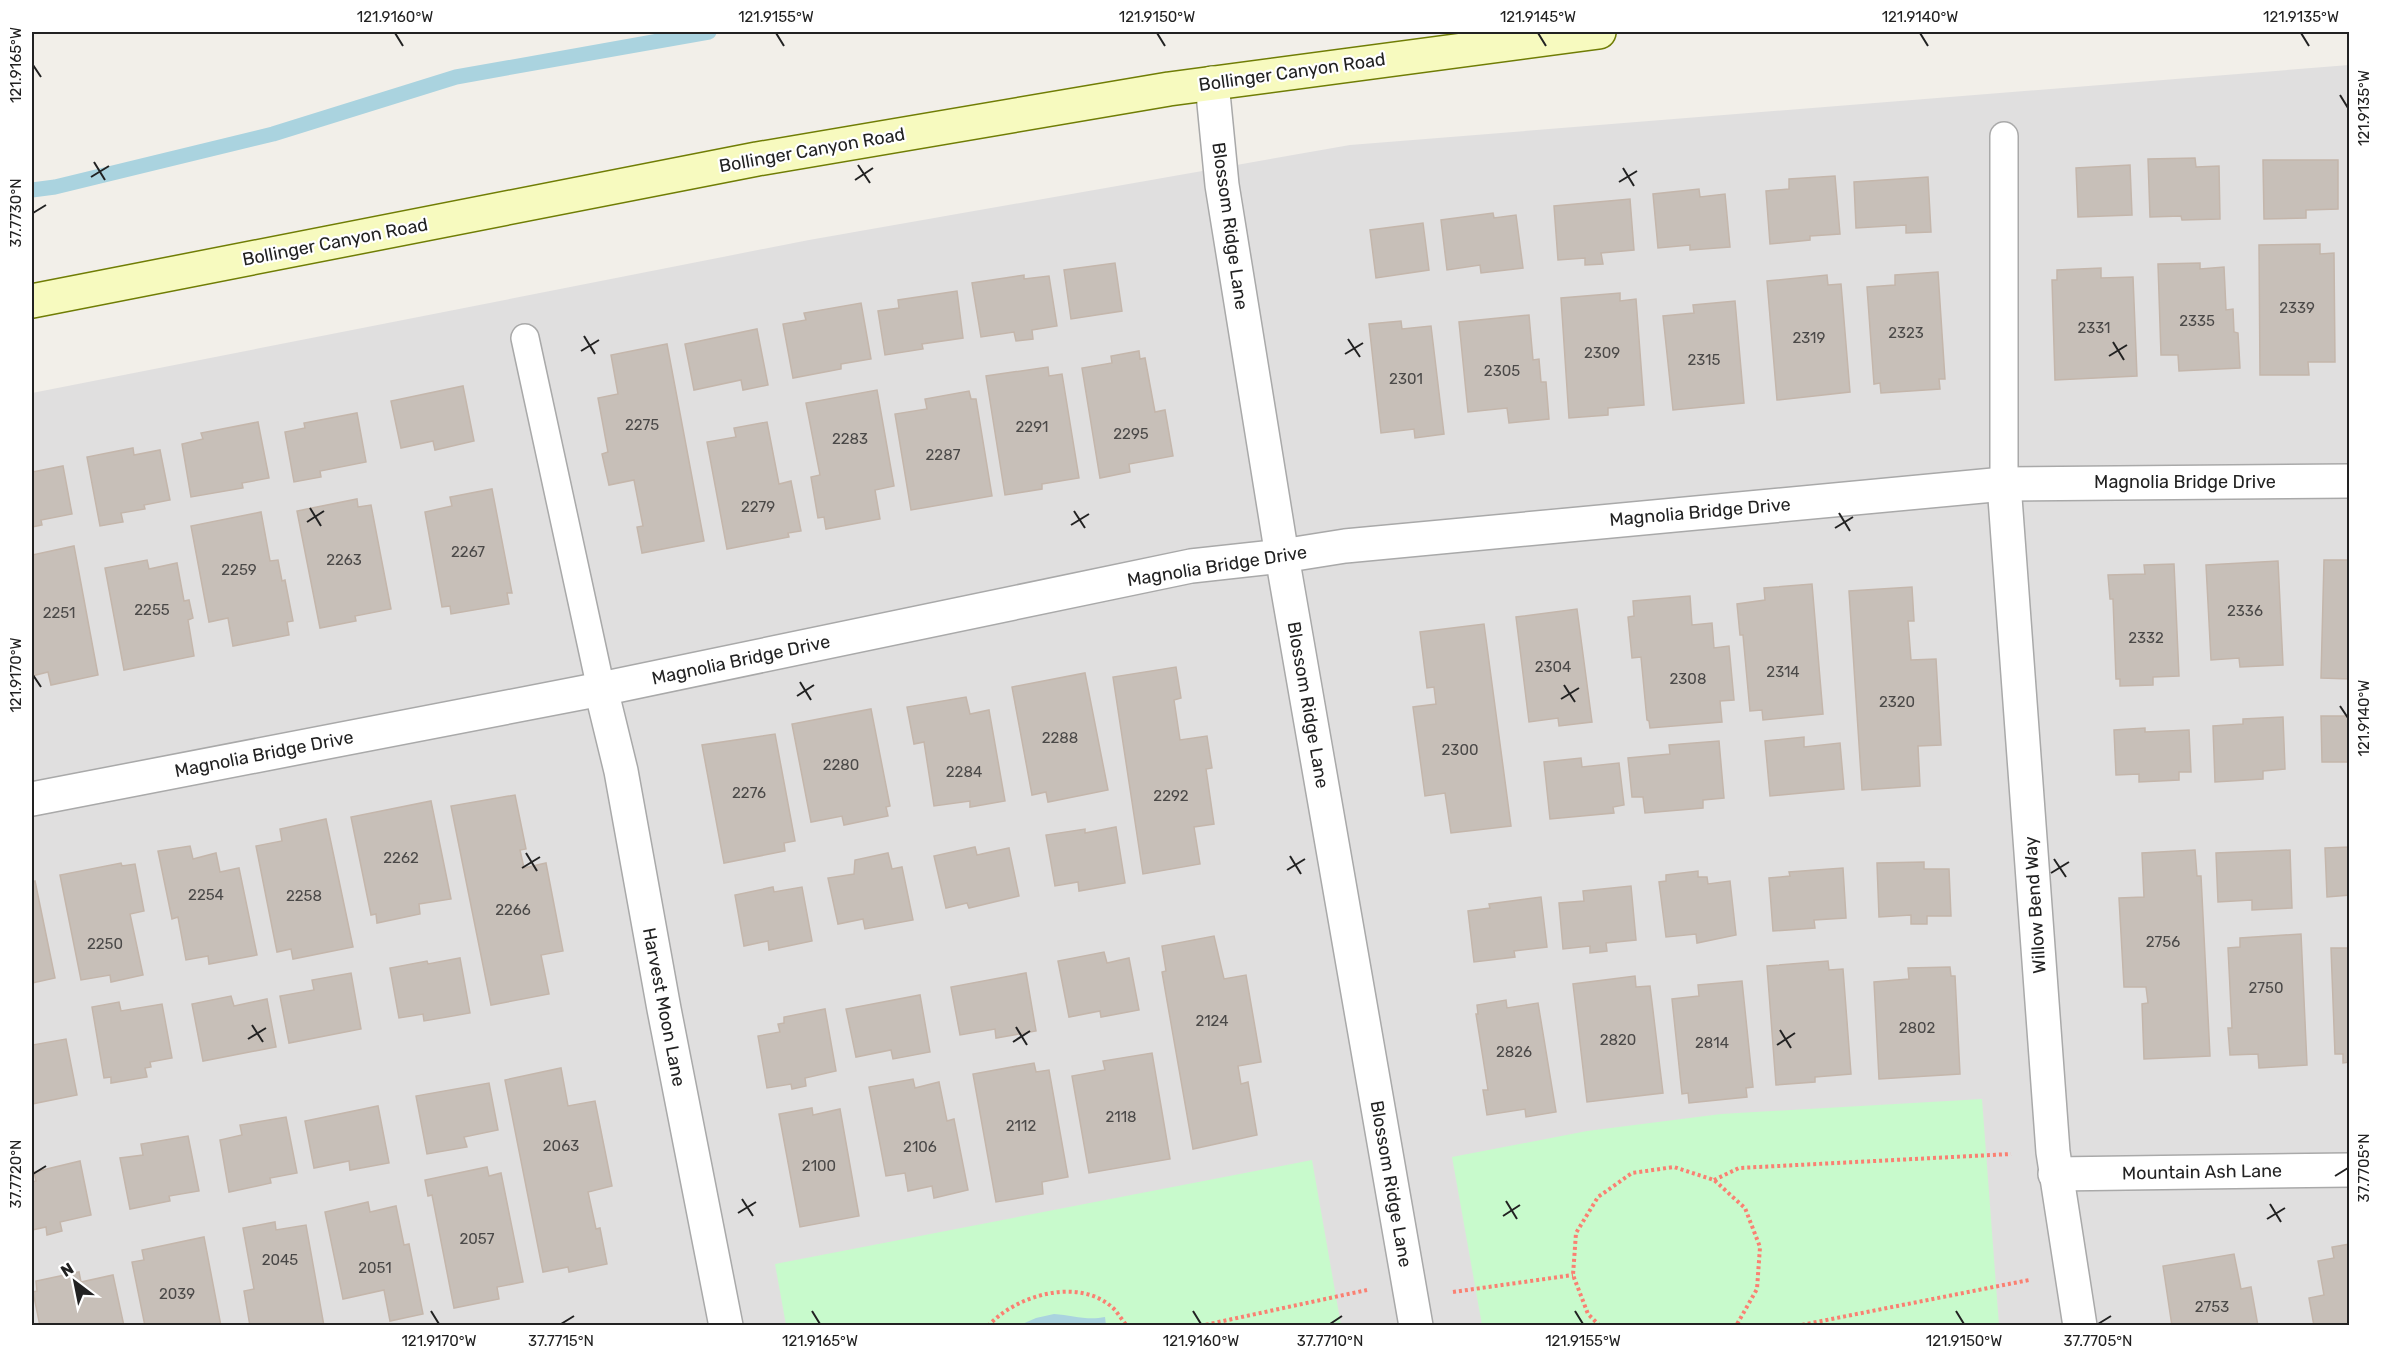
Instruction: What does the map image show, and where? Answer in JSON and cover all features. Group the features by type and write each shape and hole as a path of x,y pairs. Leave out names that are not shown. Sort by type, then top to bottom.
{"main road":[{"name":"Bollinger Canyon Road","path":"32,301 757,159 1212,83 1599,32"}],"street":[{"name":"Blossom Ridge Lane","path":"1212,83 1222,185 1282,556 1412,1302"},
{"name":"Magnolia Bridge Drive","path":"32,799 602,689 1191,566 1346,546 2004,484 2349,481"},
{"name":"Willow Bend Way","path":"2004,484 2054,1163 2080,1326"},
{"name":"Harvest Moon Lane","path":"602,689 621,771 664,1009 726,1326"},
{"name":"Mountain Ash Lane","path":"2054,1163 2349,1170"}],"lane":[{"path":"2004,136 2004,484"},
{"path":"525,338 602,689"}],"path":[{"path":"1714,1180 1739,1168 2054,1163"},
{"path":"1600,1326 1588,1314 1573,1275 1576,1233 1598,1197 1632,1173 1674,1167 1714,1180 1745,1208 1760,1247 1757,1290 1736,1326"},
{"path":"1796,1326 2071,1272"},
{"path":"1200,1326 1412,1302 1573,1275"},
{"path":"988,1326 1023,1301 1059,1291 1090,1295 1114,1309 1126,1326"}],"shaded area":[{"path":"2349,65 2349,1325 32,1326 32,393 809,240 1350,145"}],"green space":[{"path":"1982,1099 1999,1325 1482,1325 1452,1157 1587,1131 1721,1114"},
{"path":"1312,1160 1341,1325 786,1325 775,1264"}],"water":[{"path":"1054,1314 1086,1318 1105,1317 1106,1325 1020,1325"}],"building":[{"path":"2195,158 2196,167 2219,166 2220,219 2182,220 2181,216 2150,217 2148,159"},
{"path":"2263,160 2338,160 2338,209 2306,210 2306,218 2264,219"},
{"path":"2130,165 2132,215 2078,217 2076,168"},
{"path":"1835,176 1840,234 1810,236 1810,240 1770,244 1766,191 1789,189 1789,179"},
{"path":"1928,177 1931,232 1906,233 1906,225 1856,228 1854,182"},
{"path":"1699,189 1700,197 1725,194 1730,247 1690,250 1690,245 1658,248 1653,194"},
{"path":"1630,199 1634,250 1601,253 1603,264 1585,265 1585,258 1558,260 1554,206"},
{"path":"1493,213 1494,218 1516,215 1523,268 1481,273 1480,265 1447,270 1441,220"},
{"path":"1423,223 1429,270 1376,278 1370,230"},
{"path":"2320,244 2320,254 2334,253 2335,362 2308,362 2309,375 2260,375 2259,245"},
{"path":"1115,263 1122,311 1071,319 1064,270"},
{"path":"2200,263 2200,269 2224,267 2226,310 2233,309 2234,332 2238,333 2240,368 2179,371 2178,355 2161,355 2158,264"},
{"path":"2101,268 2101,278 2133,277 2137,376 2055,380 2052,280 2057,280 2057,270"},
{"path":"1938,272 1945,379 1939,379 1940,389 1881,393 1880,383 1874,384 1867,287 1895,285 1895,275"},
{"path":"1024,275 1024,279 1049,276 1057,326 1032,330 1033,339 1016,341 1014,332 981,337 972,283"},
{"path":"1827,275 1828,285 1841,284 1850,392 1777,400 1767,281"},
{"path":"957,291 963,338 922,344 923,349 885,355 878,311 899,308 898,300"},
{"path":"1620,293 1620,301 1636,299 1644,405 1608,408 1608,415 1569,418 1561,298"},
{"path":"1735,301 1744,403 1673,410 1663,316 1694,313 1693,305"},
{"path":"861,303 871,359 841,364 841,369 793,378 783,324 806,320 804,313"},
{"path":"1529,315 1533,360 1539,359 1541,382 1546,382 1549,419 1509,423 1507,408 1468,412 1459,322"},
{"path":"1401,321 1402,329 1431,326 1444,434 1415,438 1414,429 1381,433 1369,324"},
{"path":"757,329 768,385 743,390 741,380 694,390 685,344"},
{"path":"667,344 704,541 642,553 637,527 643,526 634,480 609,485 602,454 608,452 598,398 618,394 611,355"},
{"path":"1139,351 1140,359 1145,358 1155,412 1165,410 1173,456 1129,464 1130,472 1100,478 1082,368 1112,363 1111,356"},
{"path":"1048,367 1049,376 1062,374 1079,478 1042,484 1042,489 1005,495 986,376"},
{"path":"463,386 474,441 435,450 433,441 401,448 391,401"},
{"path":"877,390 894,486 875,490 880,519 826,529 824,517 818,518 811,477 820,475 806,403"},
{"path":"969,391 971,399 976,399 992,496 911,510 895,414 927,409 925,399"},
{"path":"357,413 366,462 320,471 321,477 294,482 285,432 305,428 304,423"},
{"path":"258,422 269,478 242,483 243,488 191,497 182,444 203,439 201,433"},
{"path":"767,422 779,484 791,481 801,531 788,533 789,537 727,549 707,442 736,437 734,428"},
{"path":"133,448 134,455 160,450 170,500 144,505 145,509 121,513 123,522 100,526 87,457"},
{"path":"63,466 72,514 41,520 42,525 32,527 32,472"},
{"path":"492,489 512,593 507,593 509,604 451,614 450,606 442,607 425,512 452,506 450,497"},
{"path":"357,499 358,507 371,505 391,609 355,616 356,621 320,628 297,511"},
{"path":"261,512 270,561 278,560 282,581 285,580 293,621 287,622 289,635 233,646 228,618 209,622 191,526"},
{"path":"74,546 98,675 51,685 48,672 32,676 32,555"},
{"path":"147,560 149,569 177,563 184,601 189,600 193,618 188,620 194,656 124,670 105,568"},
{"path":"2324,560 2350,560 2350,679 2321,678"},
{"path":"2278,561 2283,665 2240,667 2239,658 2211,660 2206,565"},
{"path":"2174,564 2179,676 2153,677 2153,685 2120,686 2120,679 2116,679 2113,599 2110,599 2108,575 2145,574 2144,565"},
{"path":"1812,584 1823,714 1763,720 1762,710 1750,711 1743,635 1740,635 1737,604 1765,600 1764,588"},
{"path":"1912,587 1914,621 1908,621 1911,660 1936,659 1941,745 1918,746 1920,786 1862,790 1849,591"},
{"path":"1690,596 1692,625 1712,623 1714,648 1729,646 1734,700 1720,701 1722,722 1650,728 1647,720 1641,657 1632,658 1628,617 1634,616 1633,601"},
{"path":"1577,609 1592,722 1559,726 1558,718 1529,722 1516,617"},
{"path":"1484,624 1511,826 1451,833 1445,793 1425,796 1413,707 1436,704 1434,687 1427,688 1420,632"},
{"path":"1176,667 1181,698 1174,700 1180,740 1207,736 1212,768 1206,769 1214,824 1194,827 1200,864 1143,874 1113,677"},
{"path":"1085,673 1108,790 1048,802 1046,792 1032,795 1012,687"},
{"path":"966,697 970,714 989,710 1005,801 970,807 970,801 934,806 924,742 914,744 907,707"},
{"path":"871,709 890,806 886,807 888,816 844,825 842,816 811,822 792,724"},
{"path":"2350,709 2349,772 2349,762 2322,762 2321,716 2349,716"},
{"path":"2283,717 2285,769 2263,771 2263,779 2215,782 2213,726 2243,724 2243,719"},
{"path":"2145,728 2145,732 2189,730 2191,772 2179,772 2179,780 2139,782 2139,774 2116,775 2114,730"},
{"path":"775,734 795,841 784,843 785,851 724,863 702,745"},
{"path":"1804,737 1804,747 1840,743 1844,789 1770,796 1765,741"},
{"path":"1719,741 1724,798 1703,800 1703,808 1645,813 1643,797 1632,797 1628,758 1670,754 1669,745"},
{"path":"1581,758 1582,767 1619,763 1624,805 1613,807 1614,813 1550,819 1544,762"},
{"path":"515,795 526,849 520,850 524,868 546,863 563,951 541,955 549,994 491,1005 451,806"},
{"path":"431,801 451,899 419,904 420,914 377,923 376,914 371,915 351,817"},
{"path":"326,819 353,947 293,959 291,949 277,952 256,846 282,841 280,829"},
{"path":"1116,827 1125,883 1079,891 1078,882 1055,886 1046,835 1085,829 1085,833"},
{"path":"190,846 193,859 216,853 220,872 239,868 257,955 209,964 208,956 186,960 178,917 172,919 158,851"},
{"path":"975,847 977,855 1009,848 1019,896 969,908 967,903 946,908 934,856"},
{"path":"2350,847 2350,895 2327,897 2325,848"},
{"path":"2195,850 2197,876 2201,876 2210,1056 2144,1059 2142,1004 2148,1003 2146,987 2124,987 2119,898 2144,897 2142,853"},
{"path":"2290,850 2292,908 2252,910 2252,900 2218,902 2216,853"},
{"path":"888,853 892,869 902,867 913,920 865,929 863,919 838,924 828,878 854,874 855,860"},
{"path":"1924,862 1924,869 1949,869 1951,916 1927,916 1927,924 1911,924 1911,915 1879,917 1877,863"},
{"path":"121,863 122,866 135,864 144,911 130,914 143,975 111,982 110,975 81,980 60,875"},
{"path":"1843,868 1846,918 1814,920 1815,928 1773,931 1769,878 1790,876 1789,872"},
{"path":"1698,871 1698,877 1707,877 1708,884 1730,881 1736,935 1697,943 1696,934 1666,937 1659,882 1666,881 1666,875"},
{"path":"35,881 55,978 32,983 32,882"},
{"path":"1631,886 1636,940 1606,943 1607,951 1590,953 1590,946 1563,949 1559,903 1584,901 1583,891"},
{"path":"773,887 774,892 802,887 812,941 769,950 768,941 744,946 735,895"},
{"path":"1541,897 1547,947 1514,951 1515,957 1474,962 1468,911 1490,908 1489,904"},
{"path":"2301,934 2307,1065 2259,1068 2258,1054 2230,1055 2228,1028 2232,1028 2228,948 2240,947 2240,938"},
{"path":"1214,936 1224,979 1246,975 1261,1062 1238,1066 1241,1084 1248,1082 1257,1135 1193,1149 1162,972 1166,971 1162,946"},
{"path":"2331,948 2350,948 2350,1062 2343,1063 2343,1054 2335,1054"},
{"path":"1104,952 1107,963 1129,958 1139,1010 1101,1017 1100,1011 1069,1017 1058,961"},
{"path":"460,958 470,1013 424,1021 423,1014 399,1018 390,968"},
{"path":"1828,961 1829,970 1843,969 1851,1074 1815,1077 1815,1082 1776,1085 1767,966"},
{"path":"1950,967 1951,976 1955,976 1960,1074 1879,1079 1874,982 1909,979 1908,968"},
{"path":"351,973 361,1029 289,1043 280,996 314,990 312,980"},
{"path":"1026,973 1036,1031 996,1038 995,1029 960,1035 951,987"},
{"path":"1635,976 1636,987 1650,986 1663,1093 1587,1102 1573,984"},
{"path":"1742,981 1753,1087 1746,1088 1747,1097 1689,1103 1688,1093 1682,1094 1672,999 1699,996 1698,985"},
{"path":"920,995 930,1052 893,1059 891,1050 856,1057 846,1009"},
{"path":"231,996 234,1006 267,999 276,1047 203,1061 192,1004"},
{"path":"1506,1000 1507,1008 1538,1003 1556,1112 1526,1117 1525,1109 1487,1115 1483,1090 1488,1090 1476,1014 1478,1014 1477,1005"},
{"path":"119,1002 121,1011 162,1004 172,1058 150,1062 151,1067 145,1068 147,1077 111,1083 111,1077 104,1078 92,1007"},
{"path":"825,1009 836,1071 805,1078 806,1086 792,1089 791,1084 767,1088 758,1036 780,1032 778,1024 784,1023 784,1017"},
{"path":"32,1039 33,1045 66,1039 77,1095 32,1104"},
{"path":"1152,1053 1170,1159 1089,1173 1072,1076 1105,1070 1103,1061"},
{"path":"1034,1063 1036,1072 1049,1070 1068,1177 1042,1182 1043,1194 996,1202 973,1074"},
{"path":"561,1068 568,1106 595,1101 612,1186 588,1192 596,1229 600,1228 607,1264 569,1272 568,1267 543,1272 505,1080"},
{"path":"913,1079 915,1088 939,1082 947,1121 954,1119 968,1190 934,1198 932,1186 908,1191 905,1173 886,1176 869,1087"},
{"path":"489,1083 498,1130 464,1137 467,1147 427,1154 416,1096"},
{"path":"378,1106 389,1163 350,1170 349,1161 314,1168 305,1121"},
{"path":"812,1108 813,1115 840,1109 859,1216 800,1227 779,1114"},
{"path":"286,1117 297,1173 270,1178 271,1183 229,1192 220,1140 242,1135 240,1125"},
{"path":"188,1136 199,1191 169,1196 170,1201 130,1209 120,1158 143,1155 141,1144"},
{"path":"80,1161 91,1215 60,1222 62,1231 47,1235 46,1227 32,1230 32,1182 36,1181 34,1172"},
{"path":"487,1167 489,1176 501,1173 523,1282 497,1287 499,1299 454,1308 432,1195 428,1196 425,1180"},
{"path":"368,1202 370,1212 396,1206 404,1245 409,1244 423,1314 390,1321 384,1290 343,1299 325,1212"},
{"path":"275,1222 276,1230 306,1225 324,1326 250,1326 244,1291 254,1289 243,1228"},
{"path":"204,1237 221,1326 145,1326 132,1262 144,1260 142,1250"},
{"path":"2350,1244 2350,1326 2314,1326 2309,1298 2324,1295 2318,1261 2334,1258 2332,1247"},
{"path":"2234,1254 2241,1289 2251,1287 2258,1326 2172,1326 2163,1266"},
{"path":"79,1272 81,1282 113,1275 124,1326 40,1326 33,1292 37,1291 36,1281"}],"waterway":[{"path":"32,190 55,187 273,134 456,77 709,32"}]}
